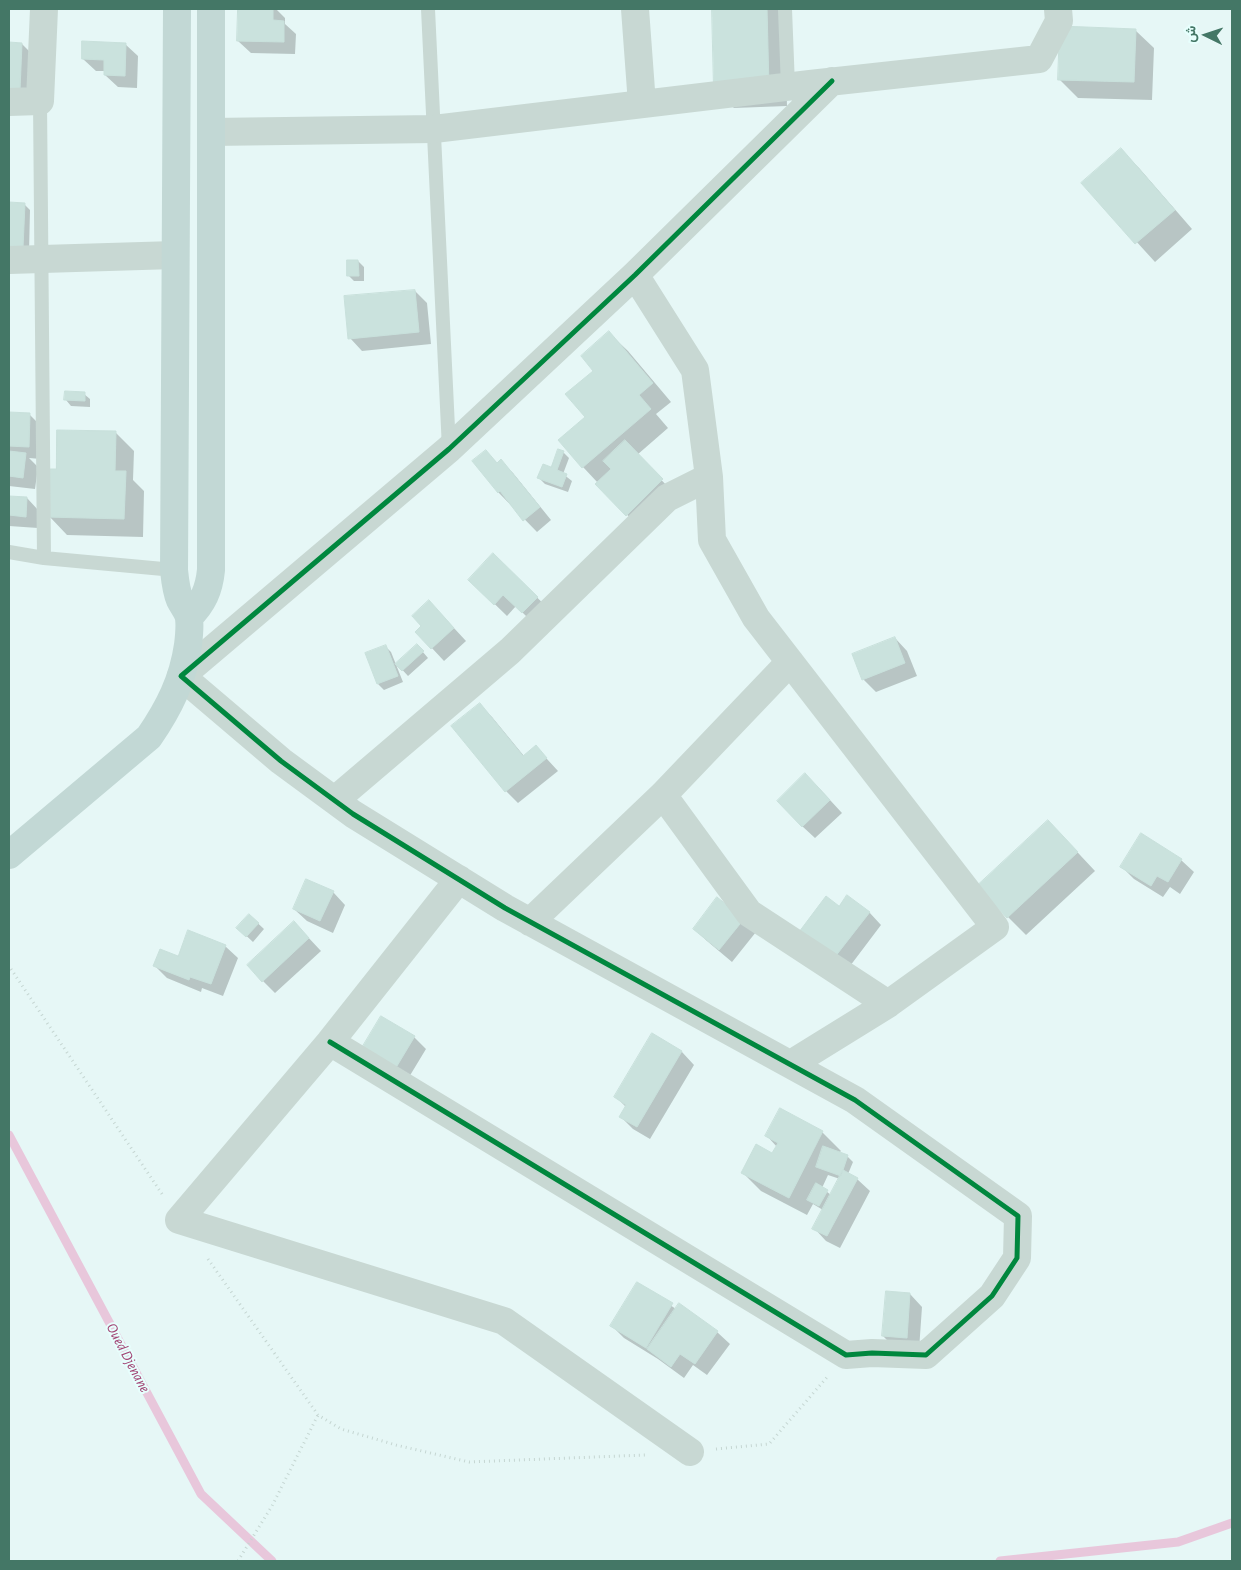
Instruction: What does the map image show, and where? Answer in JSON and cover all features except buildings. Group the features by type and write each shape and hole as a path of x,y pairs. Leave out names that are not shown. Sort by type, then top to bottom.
{"main road":[{"path":"9,855 148,737 166,711 182,676 189,637 189,617 179,597 174,570 177,9"},
{"path":"189,617 204,599 208,590 211,570 212,9"}],"street":[{"path":"9,102 40,101 44,9"},
{"path":"635,9 642,104"},
{"path":"211,132 434,129 788,86 1039,59 1059,20 1058,9"},
{"path":"330,1042 846,1356 872,1353 926,1355 992,1296 1017,1258 1018,1216 855,1100 530,922 353,814 281,760 182,676 449,449 635,275 832,81"},
{"path":"9,260 175,254"},
{"path":"635,275 695,370 709,477 712,540 756,618 995,927 888,1004 791,1064"},
{"path":"335,800 510,651 667,498 709,477"},
{"path":"530,922 663,795 790,662"},
{"path":"663,795 749,912 888,1004"},
{"path":"460,879 330,1042 180,1220 504,1321 690,1452"}],"lane":[{"path":"428,9 449,449"},
{"path":"785,9 788,86"},
{"path":"40,101 44,558"},
{"path":"9,552 44,558 174,570"}],"path":[{"path":"11,969 180,1220 318,1415 341,1429 396,1445 469,1462 648,1454"},
{"path":"690,1452 769,1444 846,1356"},
{"path":"238,1561 272,1506 318,1415"}],"waterway":[{"name":"Oued Djenane","path":"9,1135 201,1494 272,1561"},
{"name":"Oued Djenane","path":"1000,1561 1178,1542 1232,1523"}],"cycle path":[{"path":"330,1042 846,1355 872,1353 926,1355 992,1296 1017,1258 1018,1216 855,1100 505,908 353,814 281,761 181,676 449,449 635,275 832,81"}]}
